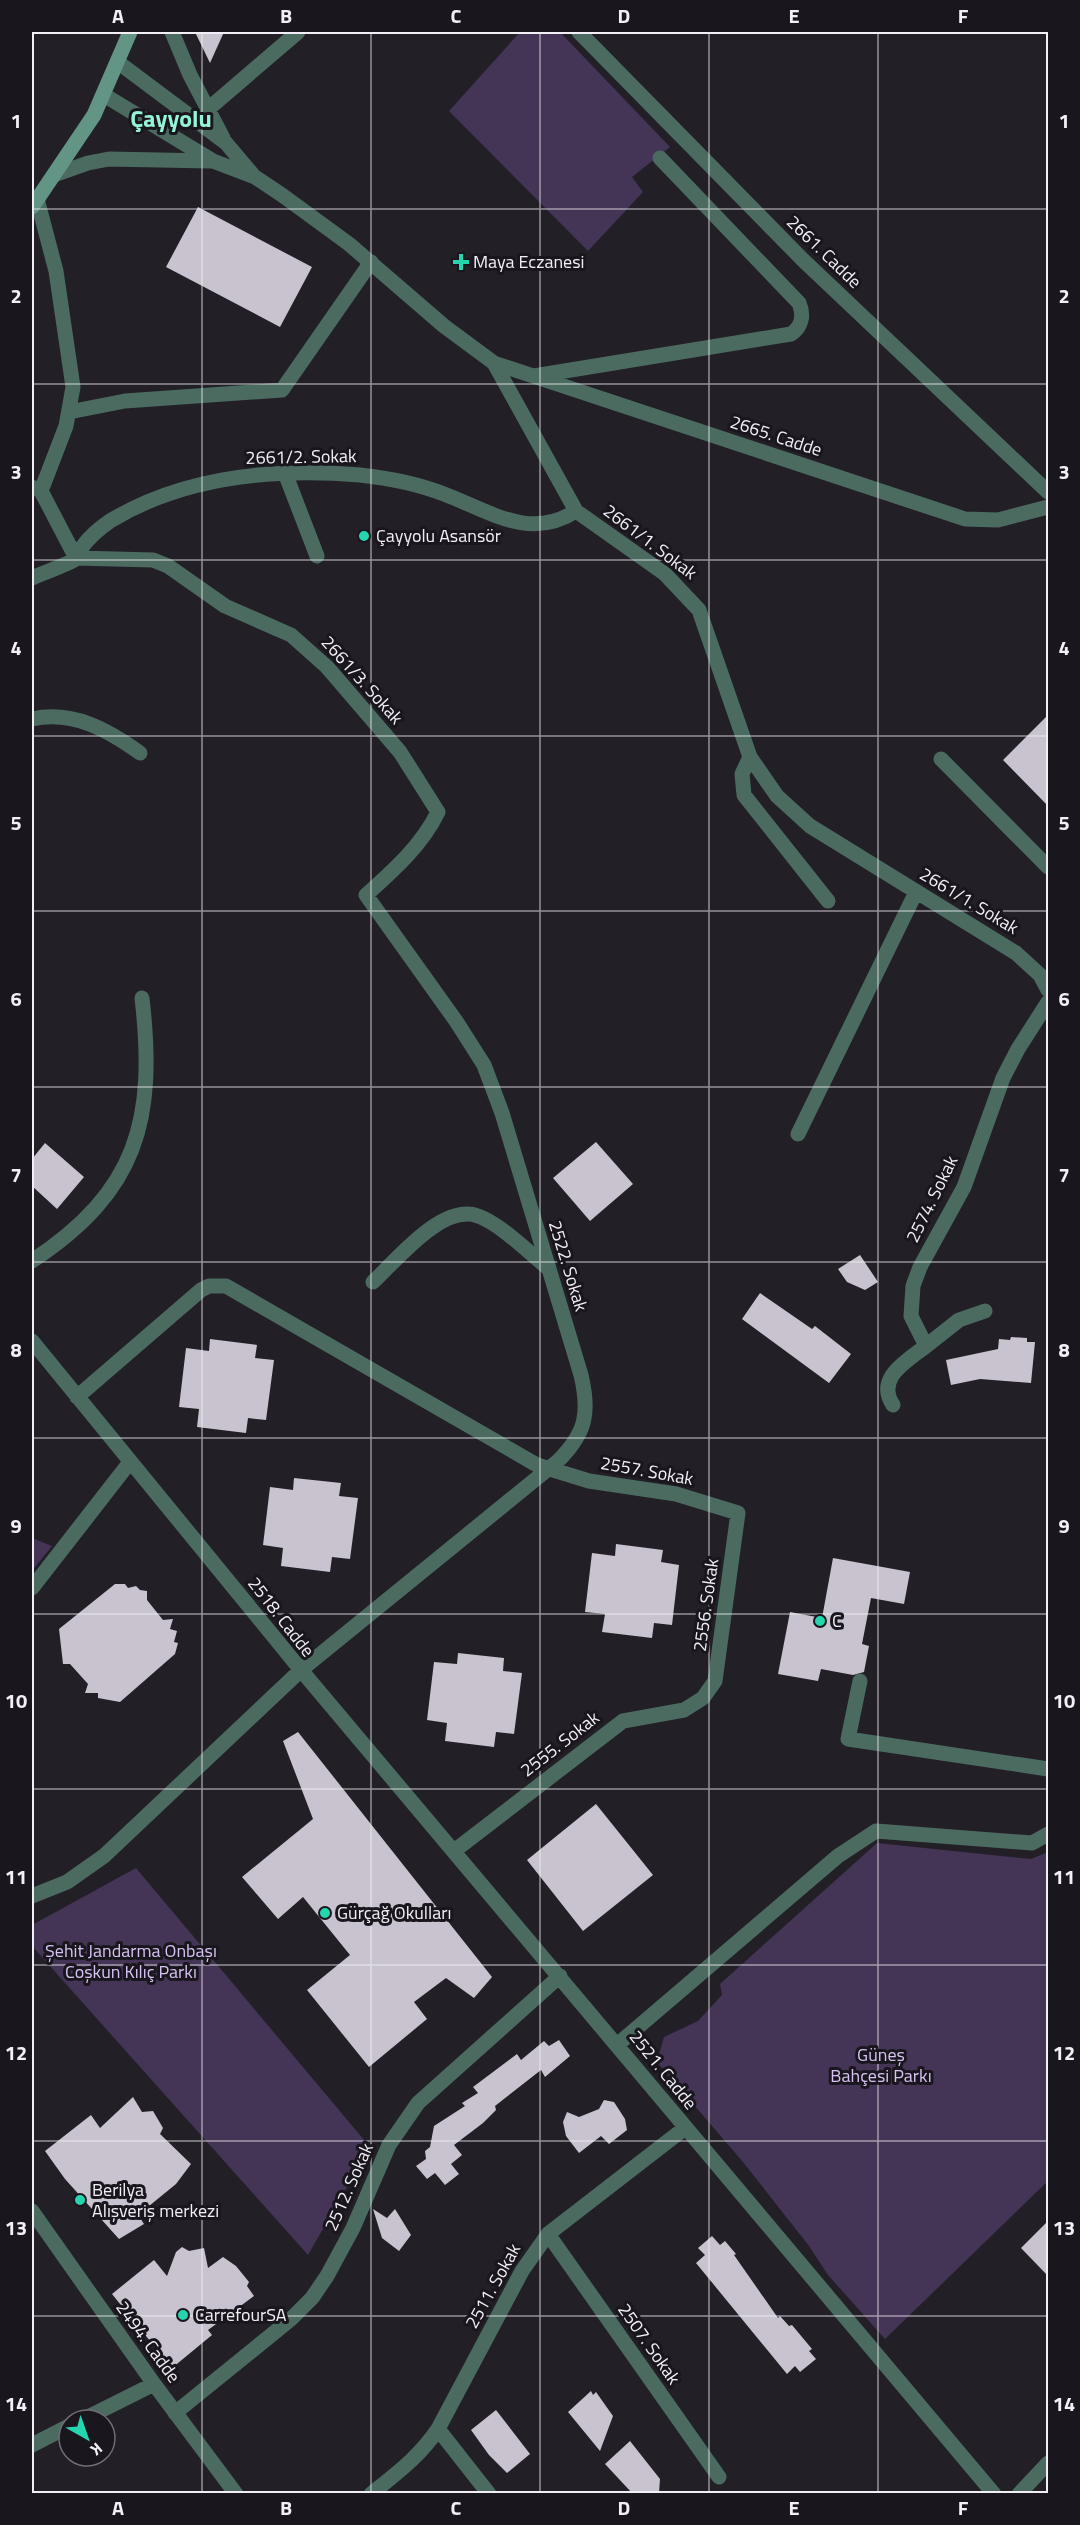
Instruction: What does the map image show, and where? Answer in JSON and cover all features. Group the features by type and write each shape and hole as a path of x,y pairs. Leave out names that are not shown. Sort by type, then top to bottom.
{"street":[{"path":"32,578 76,558 36,489 69,412 73,387 56,271 34,203 104,95 130,32"},
{"name":"2661/1. Sokak","path":"172,32 207,110 226,143 255,177"},
{"path":"207,110 298,32"},
{"name":"2661. Cadde","path":"579,32 803,260 1048,492"},
{"name":"2661/1. Sokak","path":"119,63 226,143"},
{"name":"2661/1. Sokak","path":"104,95 213,161 255,177 312,216 371,262 444,326 494,363 576,511 665,574 699,610 750,757 770,787 802,819 916,892 1016,952 1040,975 1048,990"},
{"path":"531,376 791,334 796,331 802,317 799,303 660,158"},
{"name":"2661/1. Sokak","path":"54,175 88,162 109,159 213,161"},
{"path":"69,412 125,401 282,390 371,262"},
{"name":"2665. Cadde","path":"494,363 965,519 998,520 1048,507"},
{"path":"285,473 317,555"},
{"name":"2661/2. Sokak","path":"76,558 93,535 108,523 152,500 216,482 285,473 362,475 394,480 446,495 504,519 538,525 554,523 576,511"},
{"name":"2661/3. Sokak","path":"76,558 153,560 168,566 225,606 275,626 298,640 327,667 400,752 438,812"},
{"path":"32,719 60,716 80,720 112,735 140,753"},
{"path":"750,757 742,774 744,795 828,901"},
{"path":"941,759 1048,867"},
{"name":"2522. Sokak","path":"301,1670 548,1469 570,1449 585,1423 586,1407 581,1375 502,1113 484,1065 456,1021 366,895 421,840 438,812"},
{"path":"798,1134 916,892"},
{"path":"32,1261 81,1223 104,1200 127,1162 145,1105 147,1040 142,998"},
{"name":"2574. Sokak","path":"926,1346 911,1316 913,1286 920,1267 964,1186 1003,1078 1018,1049 1048,1002"},
{"path":"373,1282 431,1227 447,1218 464,1213 478,1216 492,1224 549,1269"},
{"name":"2557. Sokak","path":"77,1397 201,1290 209,1286 226,1286 506,1448 548,1469 589,1481 676,1494 738,1513"},
{"path":"893,1405 886,1389 888,1379 959,1320 985,1311"},
{"name":"2518. Cadde","path":"32,1341 301,1670 104,1856 67,1882 32,1896"},
{"path":"32,1588 130,1462"},
{"name":"2556. Sokak","path":"703,1698 715,1681 738,1513"},
{"name":"2521. Cadde","path":"301,1670 994,2493"},
{"path":"860,1681 848,1739 1048,1769"},
{"name":"2555. Sokak","path":"454,1851 623,1721 677,1712 703,1698"},
{"path":"617,2045 838,1856 866,1835 876,1831 1032,1843 1048,1834"},
{"name":"2512. Sokak","path":"175,2413 291,2319 312,2298 327,2276 353,2228 389,2145 418,2103 560,1976"},
{"name":"2511. Sokak","path":"372,2493 409,2464 424,2449 438,2429 522,2271 548,2234 685,2127"},
{"name":"2494. Cadde","path":"32,2211 154,2384 236,2493"},
{"name":"2507. Sokak","path":"548,2234 719,2477"},
{"path":"106,2408 154,2384"},
{"path":"438,2429 489,2493"},
{"path":"32,2445 57,2432"},
{"path":"1019,2493 1048,2463"}],"green space":[{"path":"520,32 560,32 670,147 632,177 643,192 588,251 449,111"},
{"path":"32,1538 52,1546 32,1571"},
{"name":"Güneş Bahçesi Parkı","path":"877,1843 1031,1859 1048,1852 1048,2181 885,2339 828,2275 809,2246 743,2162 657,2062 664,2037 698,2021 722,1995 720,1984"},
{"name":"Şehit Jandarma Onbaşı Coşkun Kılıç Parkı","path":"136,1868 370,2147 308,2255 32,1946 32,1925"}],"building":[{"path":"195,32 224,32 210,63"},
{"path":"198,207 312,267 280,327 166,267"},
{"path":"1048,715 1048,806 1003,760"},
{"path":"596,1142 633,1184 590,1221 553,1178"},
{"path":"45,1143 84,1177 57,1209 32,1186 32,1159"},
{"path":"860,1255 878,1282 865,1290 847,1282 838,1269"},
{"path":"760,1293 812,1329 815,1326 851,1354 829,1383 742,1319"},
{"path":"1011,1337 1027,1338 1027,1342 1035,1342 1031,1383 980,1379 951,1385 946,1360 998,1349 999,1339 1010,1340"},
{"path":"210,1339 257,1345 255,1358 274,1360 266,1420 248,1418 246,1433 197,1427 199,1409 179,1407 186,1348 209,1351"},
{"path":"294,1478 341,1483 339,1496 358,1498 350,1559 332,1557 330,1572 281,1566 283,1548 263,1545 270,1487 293,1490"},
{"path":"616,1544 663,1550 661,1562 679,1565 672,1625 654,1623 652,1638 602,1632 605,1614 585,1612 592,1553 615,1556"},
{"name":"C","path":"833,1558 910,1572 904,1604 871,1598 862,1644 869,1646 864,1672 853,1675 821,1669 818,1681 778,1674 790,1612 822,1618"},
{"path":"115,1584 125,1584 128,1588 136,1586 140,1590 147,1591 147,1600 163,1620 173,1619 170,1629 177,1631 174,1642 178,1643 175,1654 120,1702 98,1698 98,1693 85,1693 88,1684 70,1664 63,1664 59,1629"},
{"path":"458,1653 504,1658 503,1671 522,1673 514,1734 496,1732 494,1747 445,1741 447,1723 427,1720 434,1662 457,1664"},
{"name":"Gürçağ Okulları","path":"298,1732 492,1977 474,1998 446,1978 414,2002 427,2019 369,2067 307,1990 350,1955 303,1897 278,1919 242,1877 313,1819 283,1741"},
{"path":"596,1804 653,1875 583,1931 527,1860"},
{"path":"559,2040 570,2056 545,2077 541,2070 495,2106 496,2110 483,2123 454,2145 462,2155 451,2164 459,2174 445,2185 435,2173 427,2179 416,2166 426,2159 425,2151 430,2147 434,2126 465,2106 462,2103 478,2093 473,2087 517,2054 521,2060 544,2041 549,2046"},
{"path":"133,2097 142,2112 153,2111 163,2128 160,2134 191,2164 176,2184 138,2215 144,2224 119,2239 65,2179 45,2151 91,2115 100,2128"},
{"path":"604,2100 614,2102 625,2119 627,2130 609,2144 601,2136 579,2153 566,2136 563,2122 567,2112 579,2117 599,2109"},
{"path":"373,2209 387,2218 395,2209 411,2235 399,2251 382,2238"},
{"path":"1048,2221 1048,2276 1021,2248"},
{"path":"712,2236 720,2245 725,2241 778,2318 780,2316 789,2326 792,2325 812,2349 809,2351 816,2359 800,2372 795,2366 787,2374 696,2263 705,2255 698,2248"},
{"path":"182,2247 189,2251 204,2248 208,2268 223,2257 236,2266 249,2282 247,2286 254,2296 208,2330 212,2335 172,2368 112,2294 154,2260 167,2276 176,2252"},
{"path":"591,2391 593,2395 596,2392 613,2416 600,2451 568,2412"},
{"path":"496,2410 530,2454 507,2473 489,2455 471,2430"},
{"path":"630,2441 660,2479 659,2493 632,2493 605,2464"}],"place":[{"name":"Maya Eczanesi","path":"461,262"},
{"name":"Çayyolu Asansör","path":"364,536"},
{"name":"C","path":"820,1621"},
{"name":"Gürçağ Okulları","path":"325,1913"},
{"name":"Berilya Alışveriş merkezi","path":"80,2200"},
{"name":"CarrefourSA","path":"183,2315"}],"district":[{"name":"Çayyolu","path":"171,119"}]}
